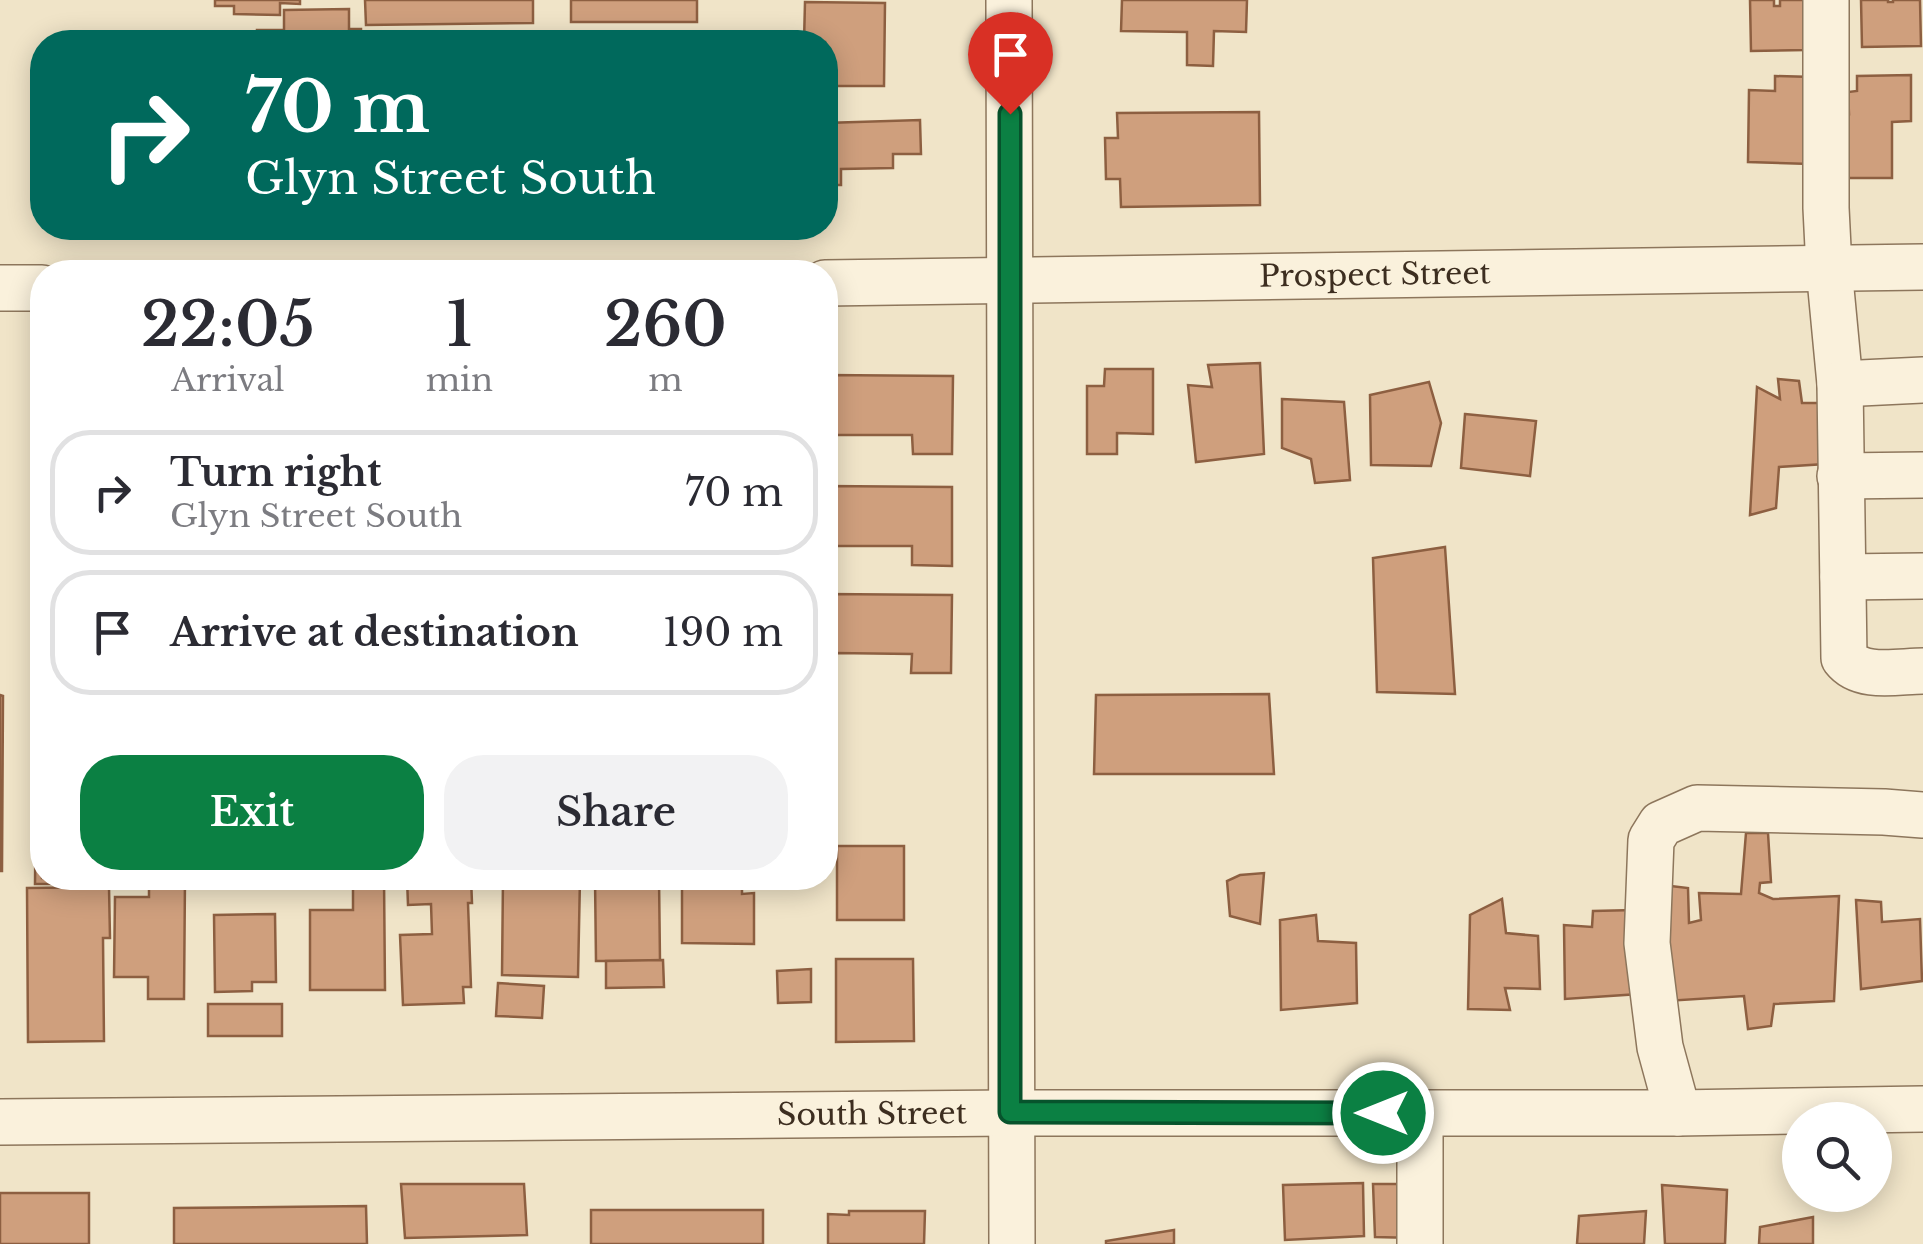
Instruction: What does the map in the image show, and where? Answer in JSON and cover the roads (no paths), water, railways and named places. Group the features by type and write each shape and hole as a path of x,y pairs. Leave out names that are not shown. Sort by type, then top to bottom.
{"street":[{"path":"1009,0 1012,1244"},
{"path":"1826,0 1826,208 1840,384 1844,658 1860,671 1923,671"},
{"name":"Prospect Street","path":"838,283 1923,267"},
{"path":"0,288 30,288"},
{"path":"1840,384 1923,380"},
{"path":"1840,476 1923,475"},
{"path":"1843,577 1923,576"},
{"path":"1678,1113 1660,1046 1647,942 1651,840 1661,824 1697,808 1923,815"},
{"name":"South Street","path":"0,1122 1010,1112 1923,1110"},
{"path":"1420,1114 1420,1244"}]}
